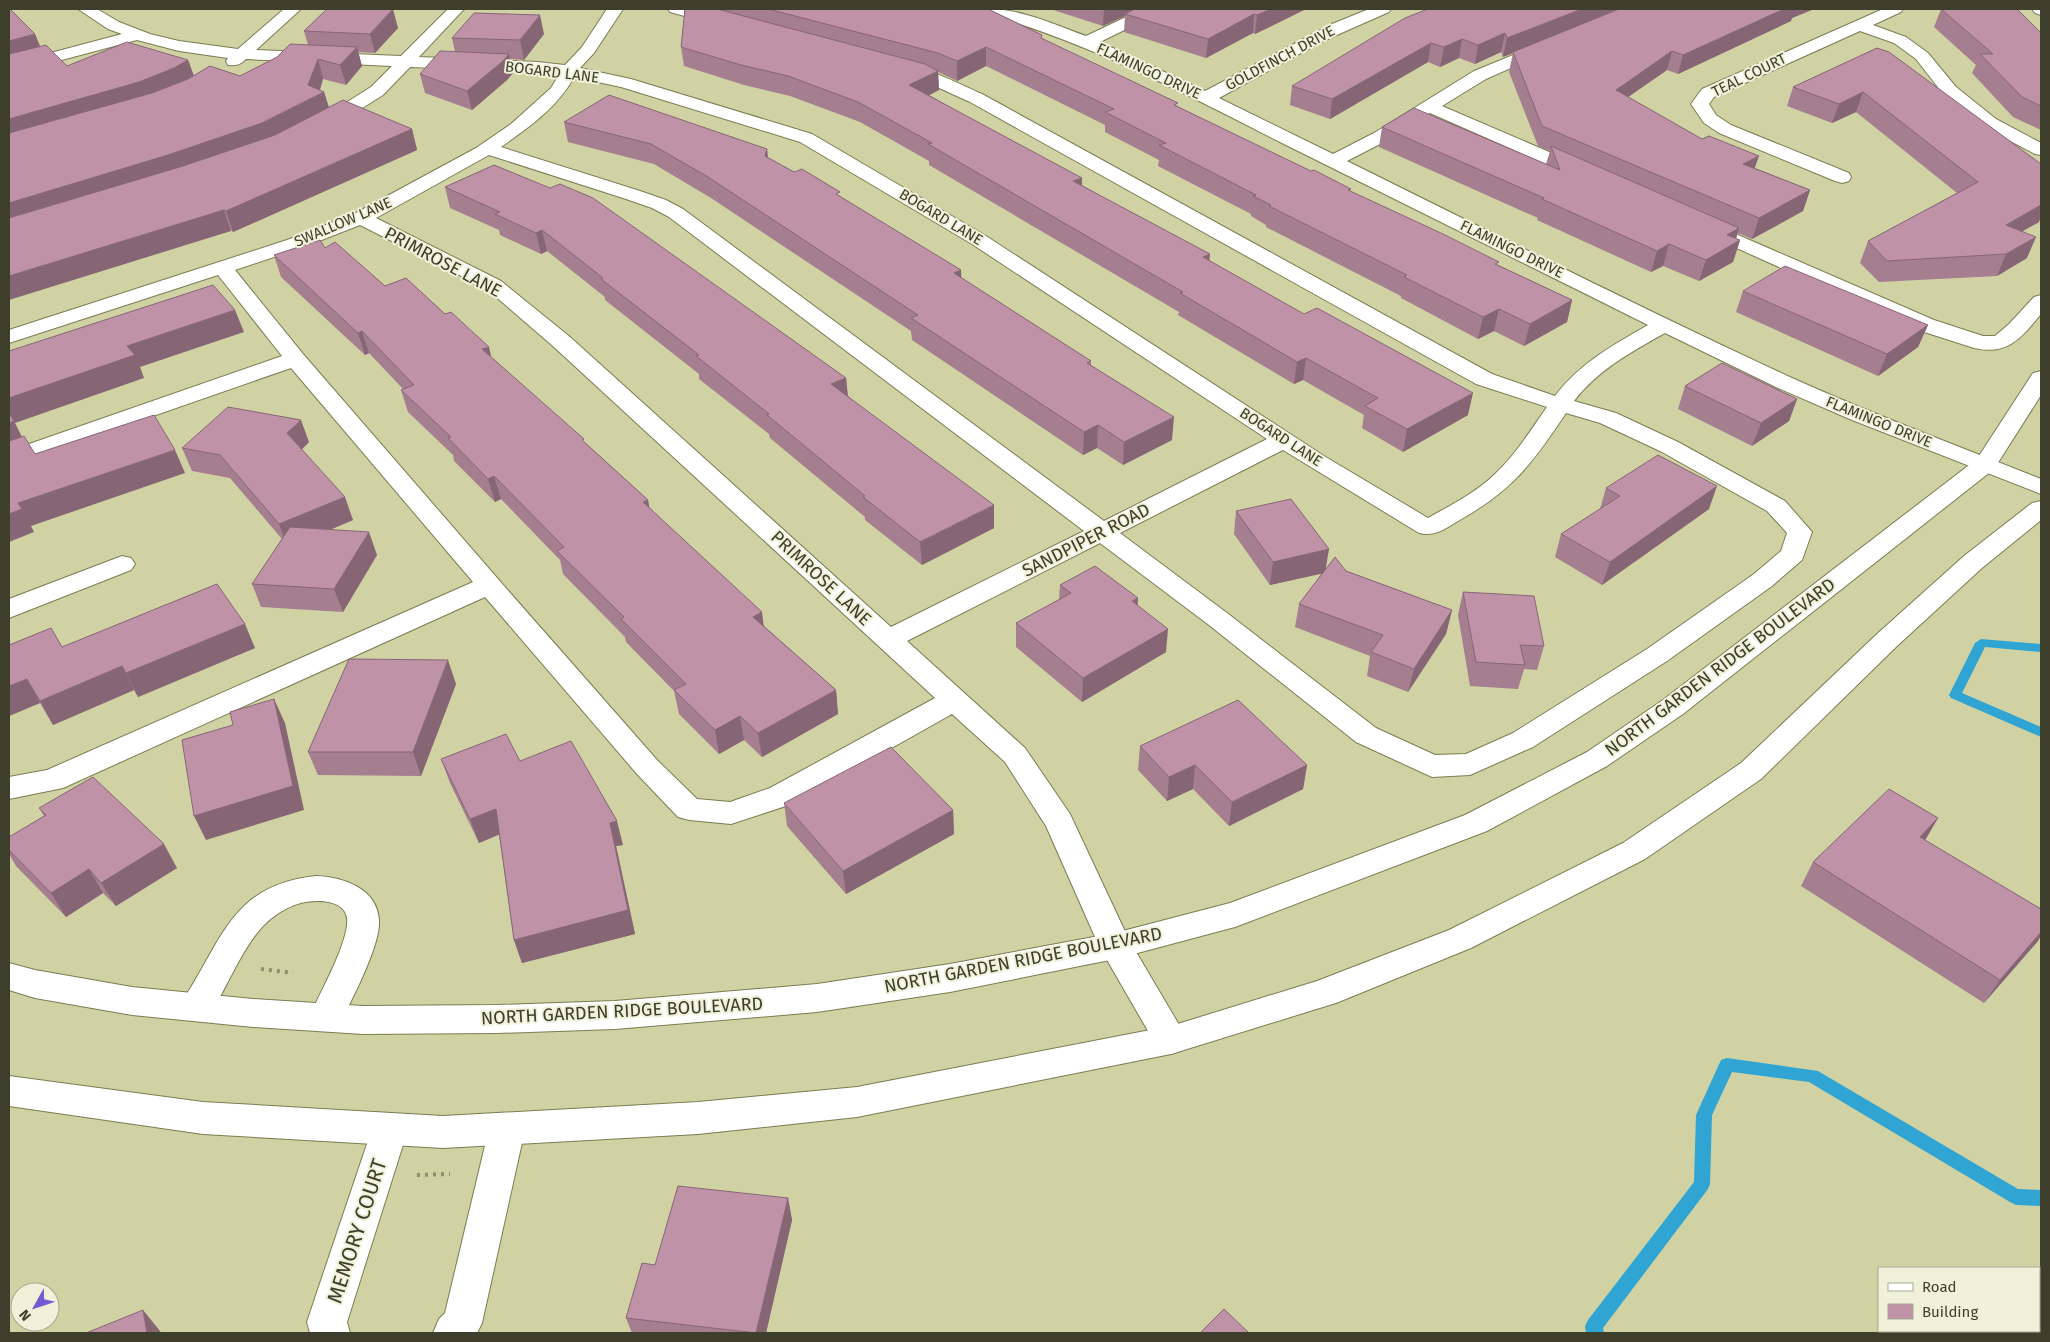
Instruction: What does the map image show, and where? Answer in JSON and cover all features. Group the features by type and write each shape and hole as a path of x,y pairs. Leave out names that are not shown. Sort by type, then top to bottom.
{"street":[{"name":"BOGARD LANE","path":"86,9 106,22 139,35 172,44 242,54 537,67 568,71 625,83 743,117 806,138 978,240 1284,440 1428,528 1480,498 1510,474 1572,388 1608,356 1664,325"},
{"path":"220,72 293,9"},
{"path":"310,132 336,118 377,91 456,9"},
{"name":"SWALLOW LANE","path":"9,337 294,244 361,218 488,149 517,128 558,91 568,71 588,50 615,9"},
{"path":"676,9 742,26"},
{"name":"FLAMINGO DRIVE","path":"985,9 1024,19 1087,42 1206,98 1664,325 1860,416 2041,487"},
{"path":"1087,42 1154,9"},
{"name":"GOLDFINCH DRIVE","path":"1206,98 1310,41 1357,18 1383,9"},
{"name":"TEAL COURT","path":"1842,176 1725,129 1710,119 1700,104 1708,93 1895,9"},
{"path":"1859,25 1900,40 1922,56 1950,91 1990,123 2041,150"},
{"path":"9,69 139,35"},
{"path":"1333,161 1380,138 1480,74 1560,41"},
{"path":"488,149 633,195 676,213 1218,619 1366,735 1432,766 1470,764 1524,740 1657,655 1763,580 1793,554 1800,532 1776,506 1670,447 1608,418 1560,405 1484,379 976,98 932,78 885,64"},
{"path":"1428,106 1598,180"},
{"name":"PRIMROSE LANE","path":"361,218 494,285 568,348 1015,755 1059,822 1115,946 1171,1040"},
{"path":"1689,220 1926,324 1982,343 2001,342 2017,329 2041,301"},
{"path":"222,268 295,359 489,586 647,767 689,809 731,814 781,796 954,700"},
{"path":"9,459 295,359"},
{"name":"NORTH GARDEN RIDGE BOULEVARD","path":"9,976 35,984 132,1001 363,1020 496,1019 668,1012 818,998 950,978 1115,946 1235,914 1476,823 1597,759 1672,707 1986,464 2041,378"},
{"name":"SANDPIPER ROAD","path":"888,640 1284,440"},
{"path":"9,1091 203,1118 443,1132 698,1118 857,1102 1171,1040 1324,993 1460,939 1634,851 1751,771 1887,640 1973,562 2041,508"},
{"path":"9,609 122,564"},
{"path":"9,788 54,780 489,586"},
{"path":"197,1007 246,922 261,908 279,897 299,890 319,888 336,890 350,896 359,907 363,920 361,935 326,1017"},
{"name":"MEMORY COURT","path":"330,1333 327,1322 390,1129"},
{"path":"453,1333 462,1323 508,1129"}],"path":[{"path":"261,969 293,973"},
{"path":"414,1176 450,1174"}],"building":[{"path":"10,9 35,34 9,41"},
{"path":"327,9 393,9 370,34 304,31"},
{"path":"685,9 717,9 925,64 938,71 909,85 1082,178 1073,181 1210,254 1203,257 1304,314 1317,308 1473,393 1407,429 1365,406 1378,398 1306,358 1297,362 1180,293 1183,292 928,144 932,143 858,102 788,76 741,65 681,47"},
{"path":"768,9 988,9 1042,35 1041,38 1178,103 1174,105 1311,171 1314,170 1351,189 1348,190 1443,234 1499,262 1495,264 1572,300 1530,324 1499,309 1483,317 1404,277 1407,275 1269,206 1271,205 1253,196 1256,195 1159,145 1166,143 1105,112 1114,109 986,47 957,61 938,53"},
{"path":"1135,9 1271,9 1257,15 1254,14 1208,39 1125,14"},
{"path":"1428,9 1582,9 1507,38 1505,33 1478,45 1462,39 1444,47 1431,43 1332,99 1292,86 1405,18"},
{"path":"1619,9 1784,9 1683,55 1672,51 1616,90 1702,139 1709,136 1759,156 1743,164 1810,190 1759,218 1542,126 1513,52"},
{"path":"1941,9 2017,9 2041,33 2041,106 2022,97 1980,54 1993,54"},
{"path":"474,13 540,15 520,40 452,38"},
{"path":"127,42 188,60 174,68 139,82 9,119 9,54 46,45 67,66"},
{"path":"290,44 357,47 340,65 318,59 308,85 324,92 262,123 168,155 9,203 9,133 152,93 188,79 210,66 240,76 277,57"},
{"path":"1877,48 1889,52 2041,164 2041,205 2006,225 2036,237 2006,254 1887,261 1868,241 1978,182 1863,92 1839,104 1793,87"},
{"path":"440,51 509,54 467,91 420,74"},
{"path":"609,95 767,149 765,156 794,172 802,169 840,192 836,194 961,270 954,273 1091,361 1087,363 1174,417 1124,442 1098,425 1084,432 911,318 918,315 708,177 651,144 564,122"},
{"path":"343,100 412,129 226,211 224,210 9,276 9,218 183,166 275,135"},
{"path":"1414,108 1560,170 1551,146 1739,228 1727,235 1740,240 1706,260 1669,244 1657,251 1542,199 1544,198 1382,127"},
{"path":"494,165 550,188 560,184 593,198 846,378 831,384 994,505 920,542 863,497 865,496 767,415 769,414 696,356 699,355 601,279 603,278 542,230 536,233 495,214 500,212 445,187"},
{"path":"320,240 325,248 335,242 385,286 406,278 445,314 451,312 489,347 482,349 584,439 582,440 648,500 643,502 762,612 753,617 836,690 758,733 740,716 715,730 674,690 686,684 621,619 624,617 557,551 564,547 494,476 488,479 448,438 451,437 401,390 414,385 362,331 358,333 274,255"},
{"path":"1785,266 1928,325 1887,354 1743,291"},
{"path":"213,285 235,310 127,346 135,355 9,398 9,351"},
{"path":"1722,363 1797,399 1761,423 1685,386"},
{"path":"228,407 301,420 287,433 345,497 279,524 220,455 182,448"},
{"path":"9,413 14,421 9,423"},
{"path":"154,415 175,450 18,503 22,509 9,514 9,441 24,436 35,454"},
{"path":"1658,455 1717,486 1610,562 1561,534 1620,496 1606,488"},
{"path":"1291,499 1329,549 1273,562 1236,511"},
{"path":"290,527 369,532 334,589 252,584"},
{"path":"1335,557 1346,571 1452,610 1414,669 1371,652 1383,635 1299,604"},
{"path":"1095,566 1138,598 1132,601 1168,629 1083,678 1016,623 1071,593 1060,585"},
{"path":"217,584 245,624 126,673 122,666 40,701 27,679 9,686 9,645 51,628 62,647"},
{"path":"1463,592 1534,596 1544,646 1520,645 1525,665 1476,662"},
{"path":"349,659 448,660 413,752 308,752"},
{"path":"274,699 293,786 194,816 182,740 233,725 230,712"},
{"path":"1238,700 1307,765 1232,802 1195,765 1169,777 1140,746"},
{"path":"506,734 520,761 571,741 617,821 610,823 628,910 514,940 496,809 470,819 441,759"},
{"path":"891,747 953,810 843,871 784,803"},
{"path":"93,777 164,844 101,883 89,869 51,893 9,850 9,837 46,815 39,808"},
{"path":"1889,789 1938,818 1920,837 2041,909 2041,932 2000,980 1813,862"},
{"path":"678,1186 788,1198 756,1333 626,1318 642,1263 655,1265"},
{"path":"1224,1309 1249,1333 1200,1333"},
{"path":"143,1310 147,1333 86,1333"}],"waterway":[{"path":"2041,648 1981,643 1955,695 2041,732"},
{"path":"1595,1333 1594,1326 1702,1184 1704,1115 1727,1065 1812,1076 2016,1197 2041,1198"}]}
